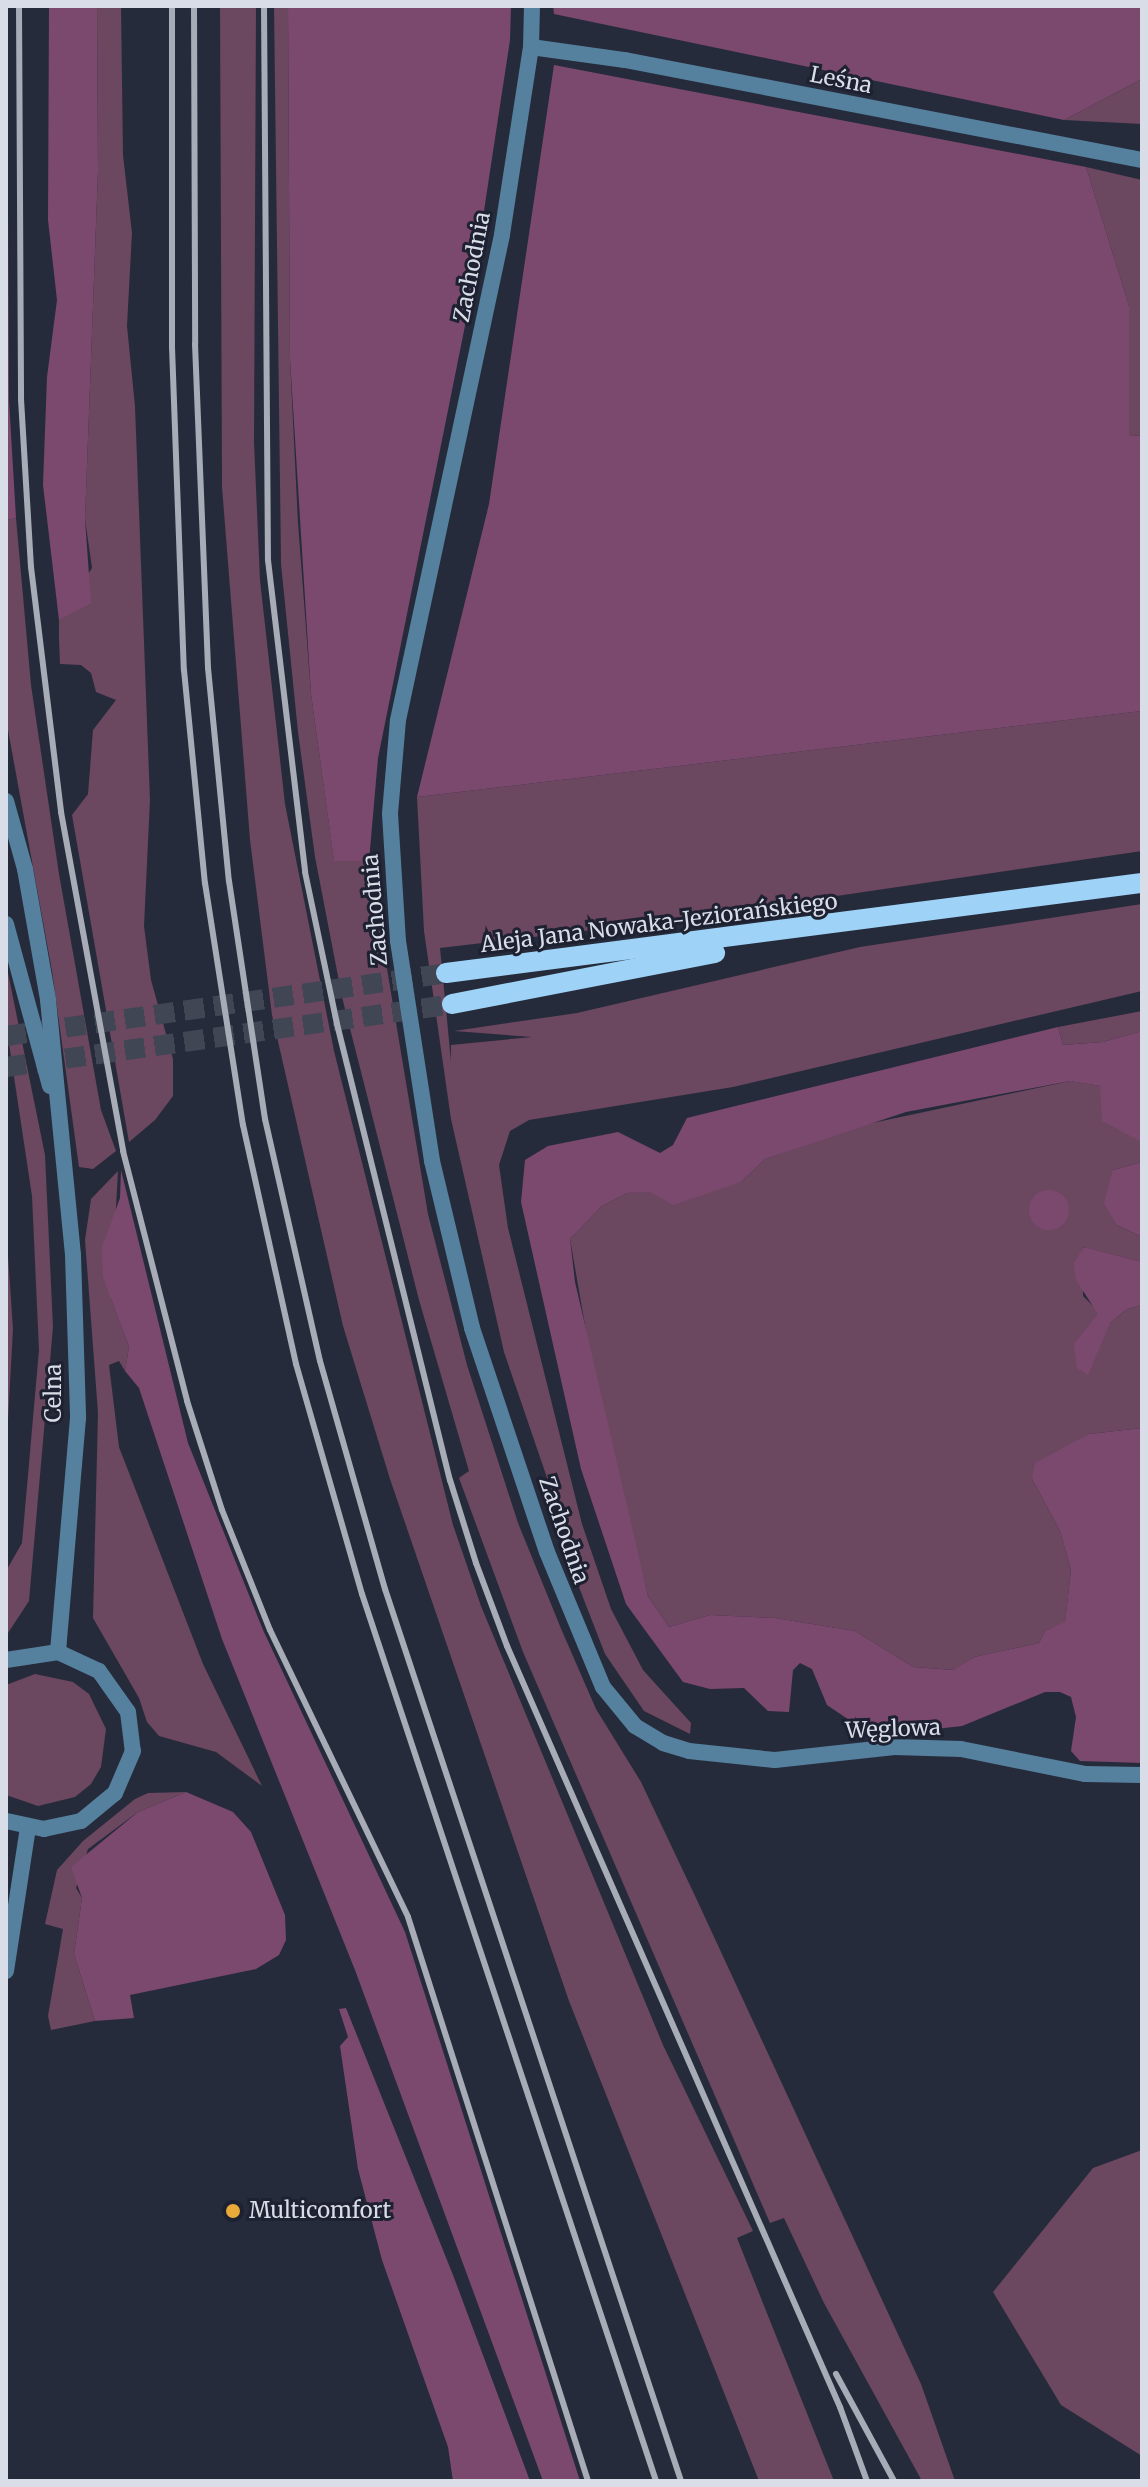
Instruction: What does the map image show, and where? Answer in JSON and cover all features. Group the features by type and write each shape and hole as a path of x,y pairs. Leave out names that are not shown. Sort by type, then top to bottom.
{"main road":[{"name":"Aleja Jana Nowaka-Jeziorańskiego","path":"446,973 878,921 1142,883"},
{"name":"Aleja Jana Nowaka-Jeziorańskiego","path":"452,1004 878,921"}],"street":[{"name":"Zachodnia","path":"532,6 531,47 502,235 398,720 390,814 391,868 432,1161 472,1328 575,1626 603,1687 647,1734"},
{"name":"Leśna","path":"531,47 625,60 1142,160"},
{"name":"Celna","path":"6,801 25,869 48,1000 73,1255 78,1418 58,1652"},
{"name":"Celna","path":"6,924 63,1133"},
{"path":"6,1660 58,1652 99,1671 115,1687 128,1712 133,1751 126,1777 100,1809 59,1828 28,1828 6,1821"},
{"name":"Węglowa","path":"647,1734 689,1751 775,1760 930,1748 996,1754 1085,1774 1142,1775"},
{"path":"6,1971 28,1828"}],"shaded area":[{"path":"7,6 9,400 16,518 6,520"},
{"path":"49,6 97,6 98,171 85,519 91,603 59,620 43,485 47,377 57,300 48,220"},
{"path":"97,6 121,6 123,155 132,233 127,326 135,406 150,800 144,926 151,980 173,1059 173,1096 155,1120 129,1142 72,815 88,794 93,730 116,700 96,692 91,673 81,665 60,664 59,639 59,620 92,568 85,519 98,171"},
{"path":"220,6 256,6 254,442 260,580 285,804 334,1051 453,1525 481,1606 663,2045 753,2231 737,2238 834,2481 759,2481 569,2001 390,1479 343,1326 272,1015 250,840 222,487"},
{"path":"274,6 288,6 290,359 298,523 311,694 334,860 369,861 428,1214 467,1365 518,1523 596,1709 641,1782 696,1898 921,2384 955,2481 922,2481 824,2303 784,2218 770,2223 523,1652 459,1478 469,1471 419,1300 342,997 315,857 298,732 281,564"},
{"path":"288,6 511,6 510,40 471,296 378,758 369,861 334,861 311,694 290,359"},
{"path":"553,6 1142,6 1142,79 1064,120 554,14"},
{"path":"554,65 1086,167 1129,306 1129,435 1142,436 1142,711 417,797 489,504"},
{"path":"1142,79 1142,124 1064,120"},
{"path":"1086,167 1142,180 1142,436 1129,435 1129,306"},
{"path":"16,518 31,685 59,874 101,1110 116,1151 93,1169 79,1167 52,971 6,719 6,520"},
{"path":"1142,711 1142,851 668,921 440,948 451,1061 451,1045 532,1037 454,1031 577,1013 860,947 1142,904 1142,991 733,1087 529,1120 510,1131 499,1165 508,1228 582,1524 611,1609 643,1670 691,1723 690,1734 644,1711 605,1654 563,1546 569,1542 504,1352 451,1119 424,931 417,797"},
{"path":"6,963 45,1155 53,1327 29,1601 6,1636 6,1571 22,1543 39,1350 32,1196 6,1024"},
{"path":"1142,1011 1142,1031 1103,1042 1063,1045 1058,1027"},
{"path":"1058,1027 1063,1045 1103,1042 1142,1031 1142,1142 1102,1121 1100,1086 1070,1081 906,1112 765,1159 741,1182 673,1205 650,1192 627,1193 602,1206 570,1239 575,1282 648,1596 669,1627 710,1615 775,1618 855,1631 913,1667 954,1670 974,1657 1039,1643 1045,1631 1065,1622 1071,1570 1060,1531 1032,1479 1035,1463 1089,1434 1142,1428 1142,1763 1080,1761 1071,1751 1076,1717 1071,1697 1060,1692 1045,1692 962,1726 873,1736 827,1705 812,1669 800,1663 793,1670 789,1712 768,1711 744,1688 710,1689 683,1682 626,1604 581,1469 521,1202 525,1160 548,1146 618,1132 660,1153 673,1145 687,1118"},
{"path":"1070,1081 1101,1086 1142,1142 1142,1162 1113,1170 1117,1225 1142,1237 1142,1262 1083,1247 1083,1296 1110,1323 1127,1309 1142,1305 1142,1428 1089,1434 1032,1479 1060,1531 1071,1570 1065,1623 1045,1631 1039,1643 974,1657 955,1670 913,1667 855,1631 775,1618 710,1615 669,1627 648,1596 595,1383 570,1239 602,1206 627,1193 741,1182 765,1159 863,1125"},
{"path":"1142,1162 1142,1237 1117,1225 1104,1203 1113,1170"},
{"path":"121,1170 188,1443 263,1630 405,1932 580,2481 543,2481 355,1970 222,1639 139,1388 125,1371 129,1347 103,1277 102,1247 120,1198"},
{"path":"118,1171 111,1298 129,1347 125,1371 119,1361 109,1365 119,1447 203,1664 262,1786 216,1752 159,1736 147,1722 139,1698 93,1618 98,1413 85,1240 91,1199"},
{"path":"1049,1190 1063,1196 1069,1210 1063,1224 1049,1230 1035,1224 1029,1210 1035,1196"},
{"path":"6,1226 13,1329 6,1456"},
{"path":"1084,1247 1142,1262 1142,1305 1127,1309 1110,1323 1088,1375 1077,1368 1074,1344 1098,1314 1076,1280 1074,1263"},
{"path":"35,1674 73,1682 89,1694 106,1729 101,1767 91,1784 75,1797 38,1806 6,1795 6,1685"},
{"path":"186,1792 138,1812 88,1849 76,1888 82,1898 74,1954 95,2021 51,2030 48,2016 63,1929 45,1924 57,1870 83,1841 135,1799 148,1793"},
{"path":"186,1792 233,1812 251,1832 285,1915 286,1940 279,1955 256,1969 130,1995 134,2018 95,2021 74,1954 82,1898 71,1867 138,1812"},
{"path":"346,2008 453,2275 530,2481 453,2481 448,2447 382,2260 358,2169 340,2046 348,2037 339,2009"},
{"path":"1142,2150 1142,2456 1061,2405 993,2292 1093,2168"}],"tunnel":[{"path":"6,1036 446,973"},
{"path":"6,1067 452,1004"}],"railway":[{"path":"19,6 21,399 31,567 61,812 123,1151 187,1401 222,1510 270,1630 408,1917 588,2481"},
{"path":"172,6 172,347 184,670 205,883 243,1125 296,1364 362,1594 656,2481"},
{"path":"194,6 195,344 208,668 229,881 265,1119 320,1361 385,1589 681,2481"},
{"path":"264,6 268,560 305,872 337,1024 450,1480 476,1563 507,1646 840,2407 867,2481"},
{"path":"836,2374 894,2481"}],"place":[{"name":"Multicomfort","path":"233,2211"}]}
